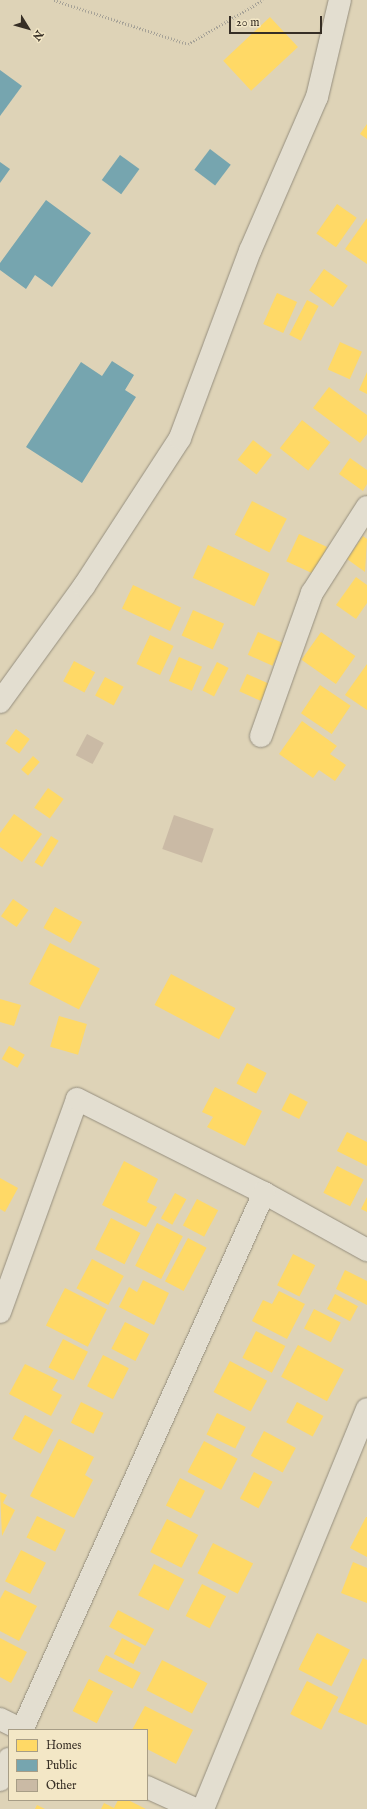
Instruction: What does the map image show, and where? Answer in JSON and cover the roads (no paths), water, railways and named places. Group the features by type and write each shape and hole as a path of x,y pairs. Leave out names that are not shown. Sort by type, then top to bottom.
{"street":[{"path":"0,702 84,586 180,438 250,251 317,97 340,0"},
{"path":"261,736 312,593 367,507"},
{"path":"0,1312 77,1099 264,1192 367,1250"},
{"path":"22,1729 264,1192"},
{"path":"203,1809 367,1409"},
{"path":"0,1719 20,1729"},
{"path":"0,1780 8,1761"},
{"path":"148,1787 195,1809"}]}
